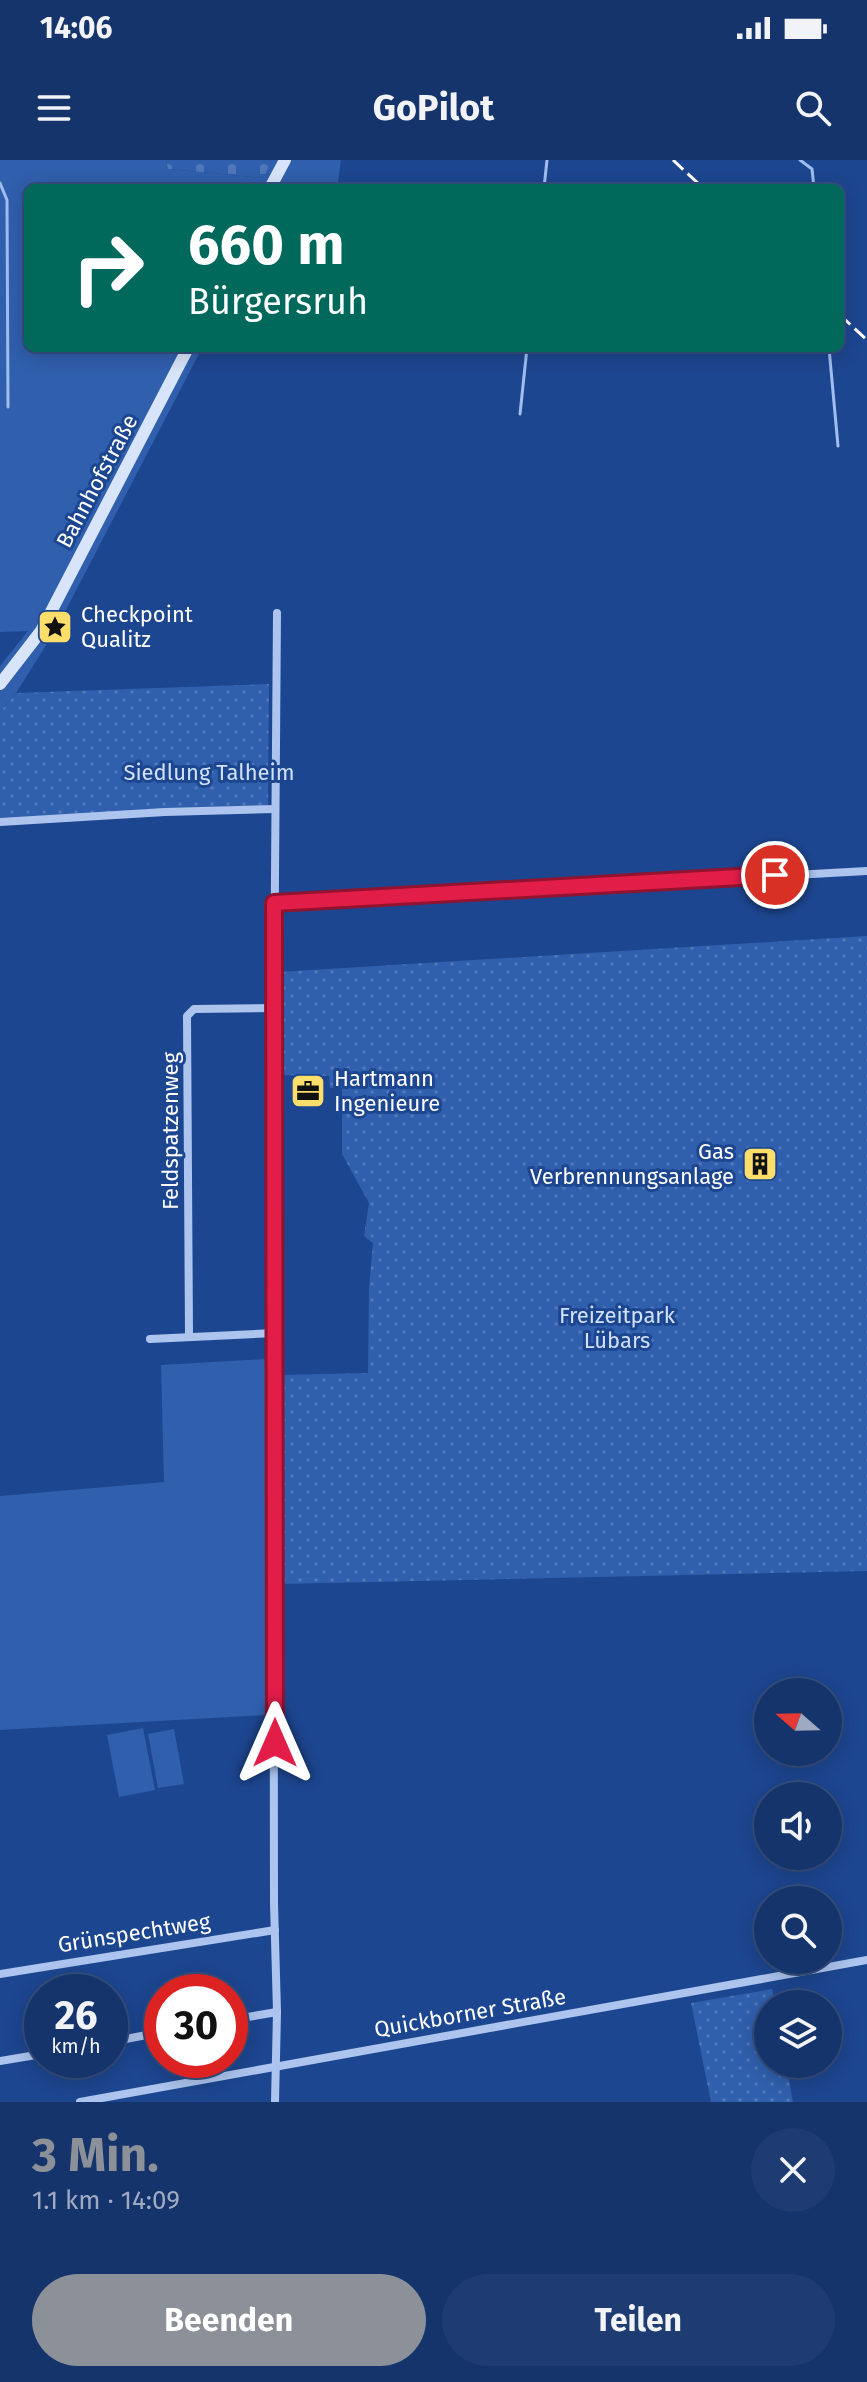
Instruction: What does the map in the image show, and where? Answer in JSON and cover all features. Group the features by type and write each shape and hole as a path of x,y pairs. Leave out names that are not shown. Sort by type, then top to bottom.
{"street":[{"path":"272,184 285,160"},
{"name":"Bahnhofstraße","path":"0,684 41,631 186,352"},
{"path":"275,2102 273,1008 277,613"},
{"path":"0,822 275,809"},
{"path":"274,903 867,871"},
{"name":"Feldspatzenweg","path":"189,1335 187,1016 194,1009 273,1008"},
{"path":"150,1339 275,1333"},
{"name":"Grünspechtweg","path":"0,1974 275,1930"},
{"name":"Quickborner Straße","path":"80,2102 867,1960"},
{"path":"248,2017 277,2012"},
{"path":"0,2061 24,2057"}],"green space":[{"path":"0,160 166,160 168,169 263,178 272,160 341,160 338,184 24,184 24,352 200,352 55,631 16,693 0,712 0,666 28,631 0,632"},
{"path":"166,160 272,160 263,178 168,169"},
{"name":"Siedlung Talheim","path":"269,684 268,810 0,822 0,712 16,693"},
{"name":"Freizeitpark Lübars","path":"867,936 867,1571 279,1584 280,1375 368,1373 373,1243 364,1236 369,1203 342,1154 342,1088 330,1088 329,1076 280,1075 279,972"},
{"path":"267,1359 267,1715 0,1730 0,1496 164,1482 161,1365"},
{"path":"143,1728 155,1790 119,1797 107,1735"},
{"path":"174,1729 184,1784 158,1788 148,1734"},
{"path":"754,1992 754,2078 789,2078 793,2102 711,2102 691,2003"}],"waterway":[{"path":"544,184 547,160"},
{"path":"800,160 812,169 814,184"},
{"path":"0,183 7,200 8,407"},
{"path":"520,414 527,352"},
{"path":"829,352 838,446"}],"railway":[{"path":"673,160 699,184"},
{"path":"844,319 867,340"}],"place":[{"name":"Checkpoint Qualitz","path":"55,627"},
{"name":"Hartmann Ingenieure","path":"308,1091"},
{"name":"Gas Verbrennungsanlage","path":"760,1164"}],"route":[{"path":"275,1743 274,903 775,875"}]}
